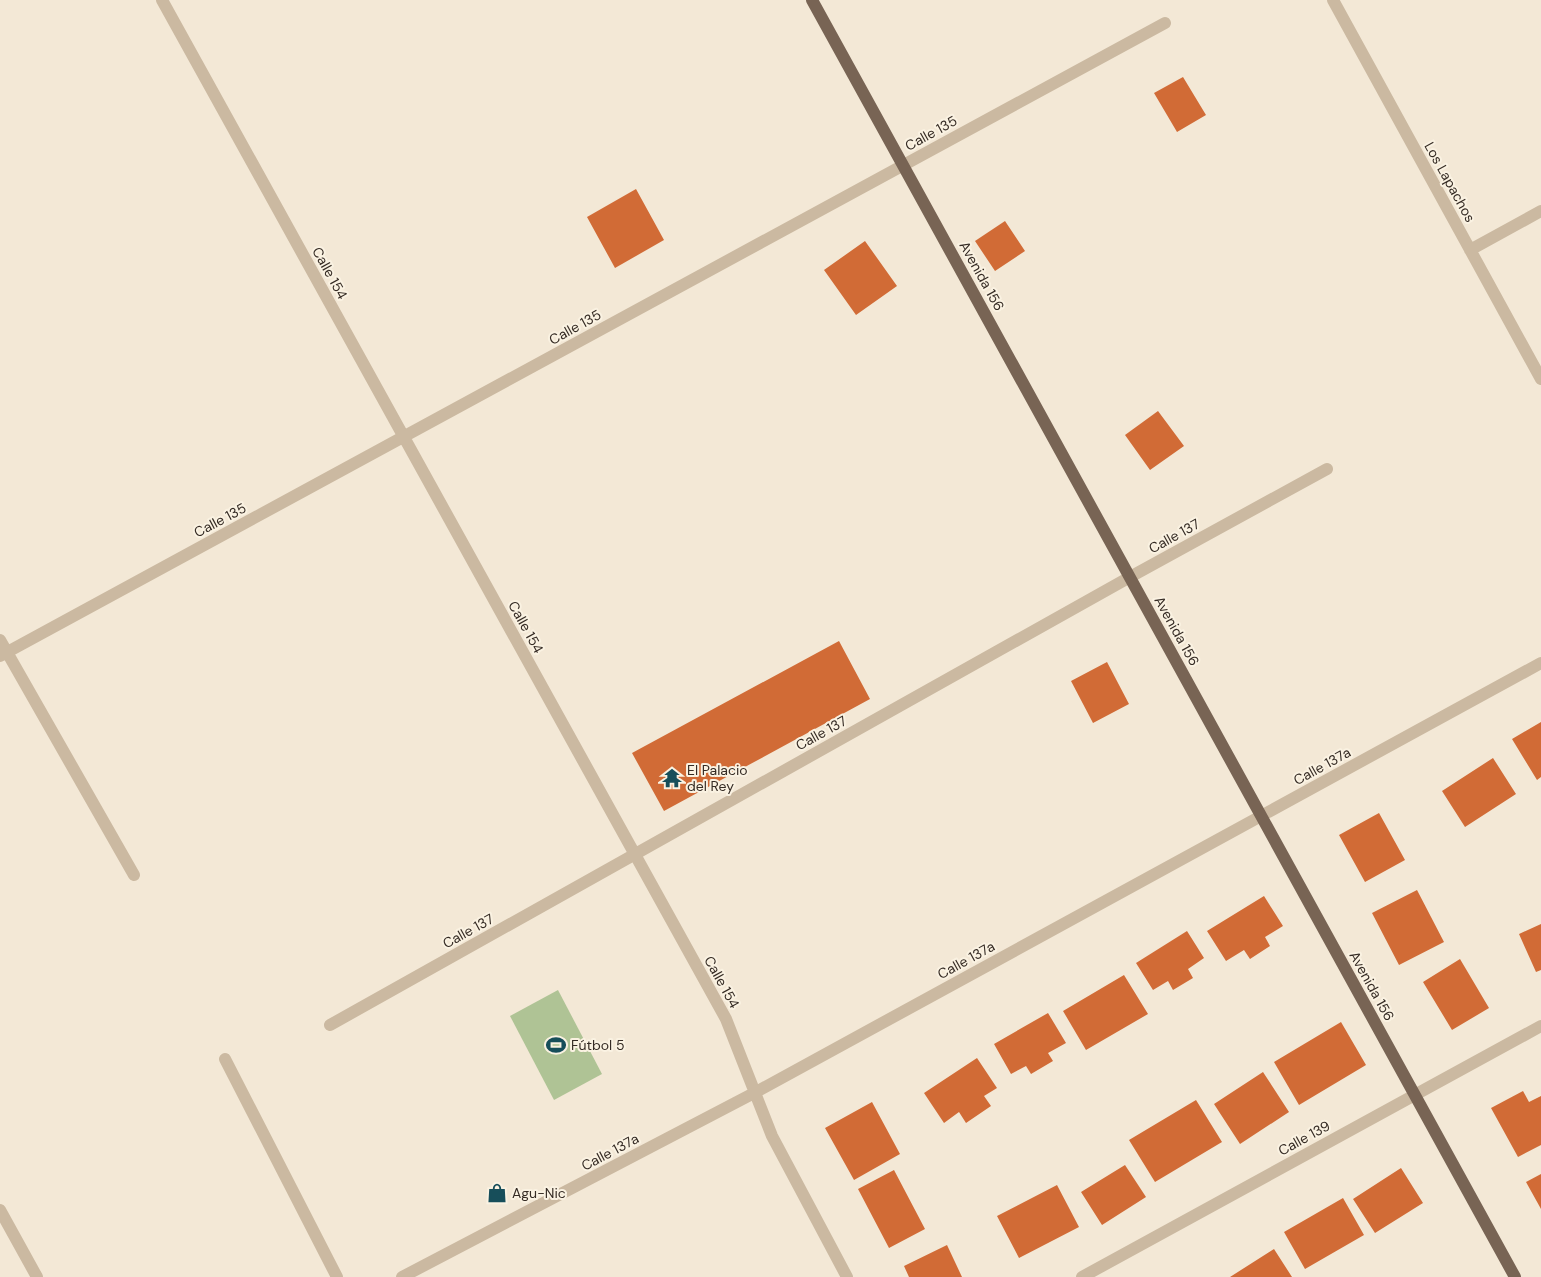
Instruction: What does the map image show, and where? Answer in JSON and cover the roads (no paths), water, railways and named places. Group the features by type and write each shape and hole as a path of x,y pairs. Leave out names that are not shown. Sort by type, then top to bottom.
{"main road":[{"name":"Avenida 156","path":"812,0 1515,1277"}],"street":[{"name":"Los Lapachos","path":"1332,0 1541,379"},
{"name":"Calle 154","path":"167,2 404,437 726,1019 772,1136 847,1277"},
{"name":"Calle 135","path":"3,654 1165,23"},
{"path":"1470,250 1541,211"},
{"name":"Calle 137","path":"330,1025 1130,577 1327,470"},
{"path":"0,640 3,654 134,875"},
{"name":"Calle 137a","path":"402,1277 756,1092 1541,663"},
{"name":"Calle 139","path":"1082,1277 1541,1026"},
{"path":"224,1059 337,1277"},
{"path":"0,1210 3,1224 37,1277"}],"place":[{"name":"El Palacio del Rey","path":"672,778"},
{"name":"Fútbol 5","path":"556,1045"},
{"name":"Agu-Nic","path":"497,1193"}]}
